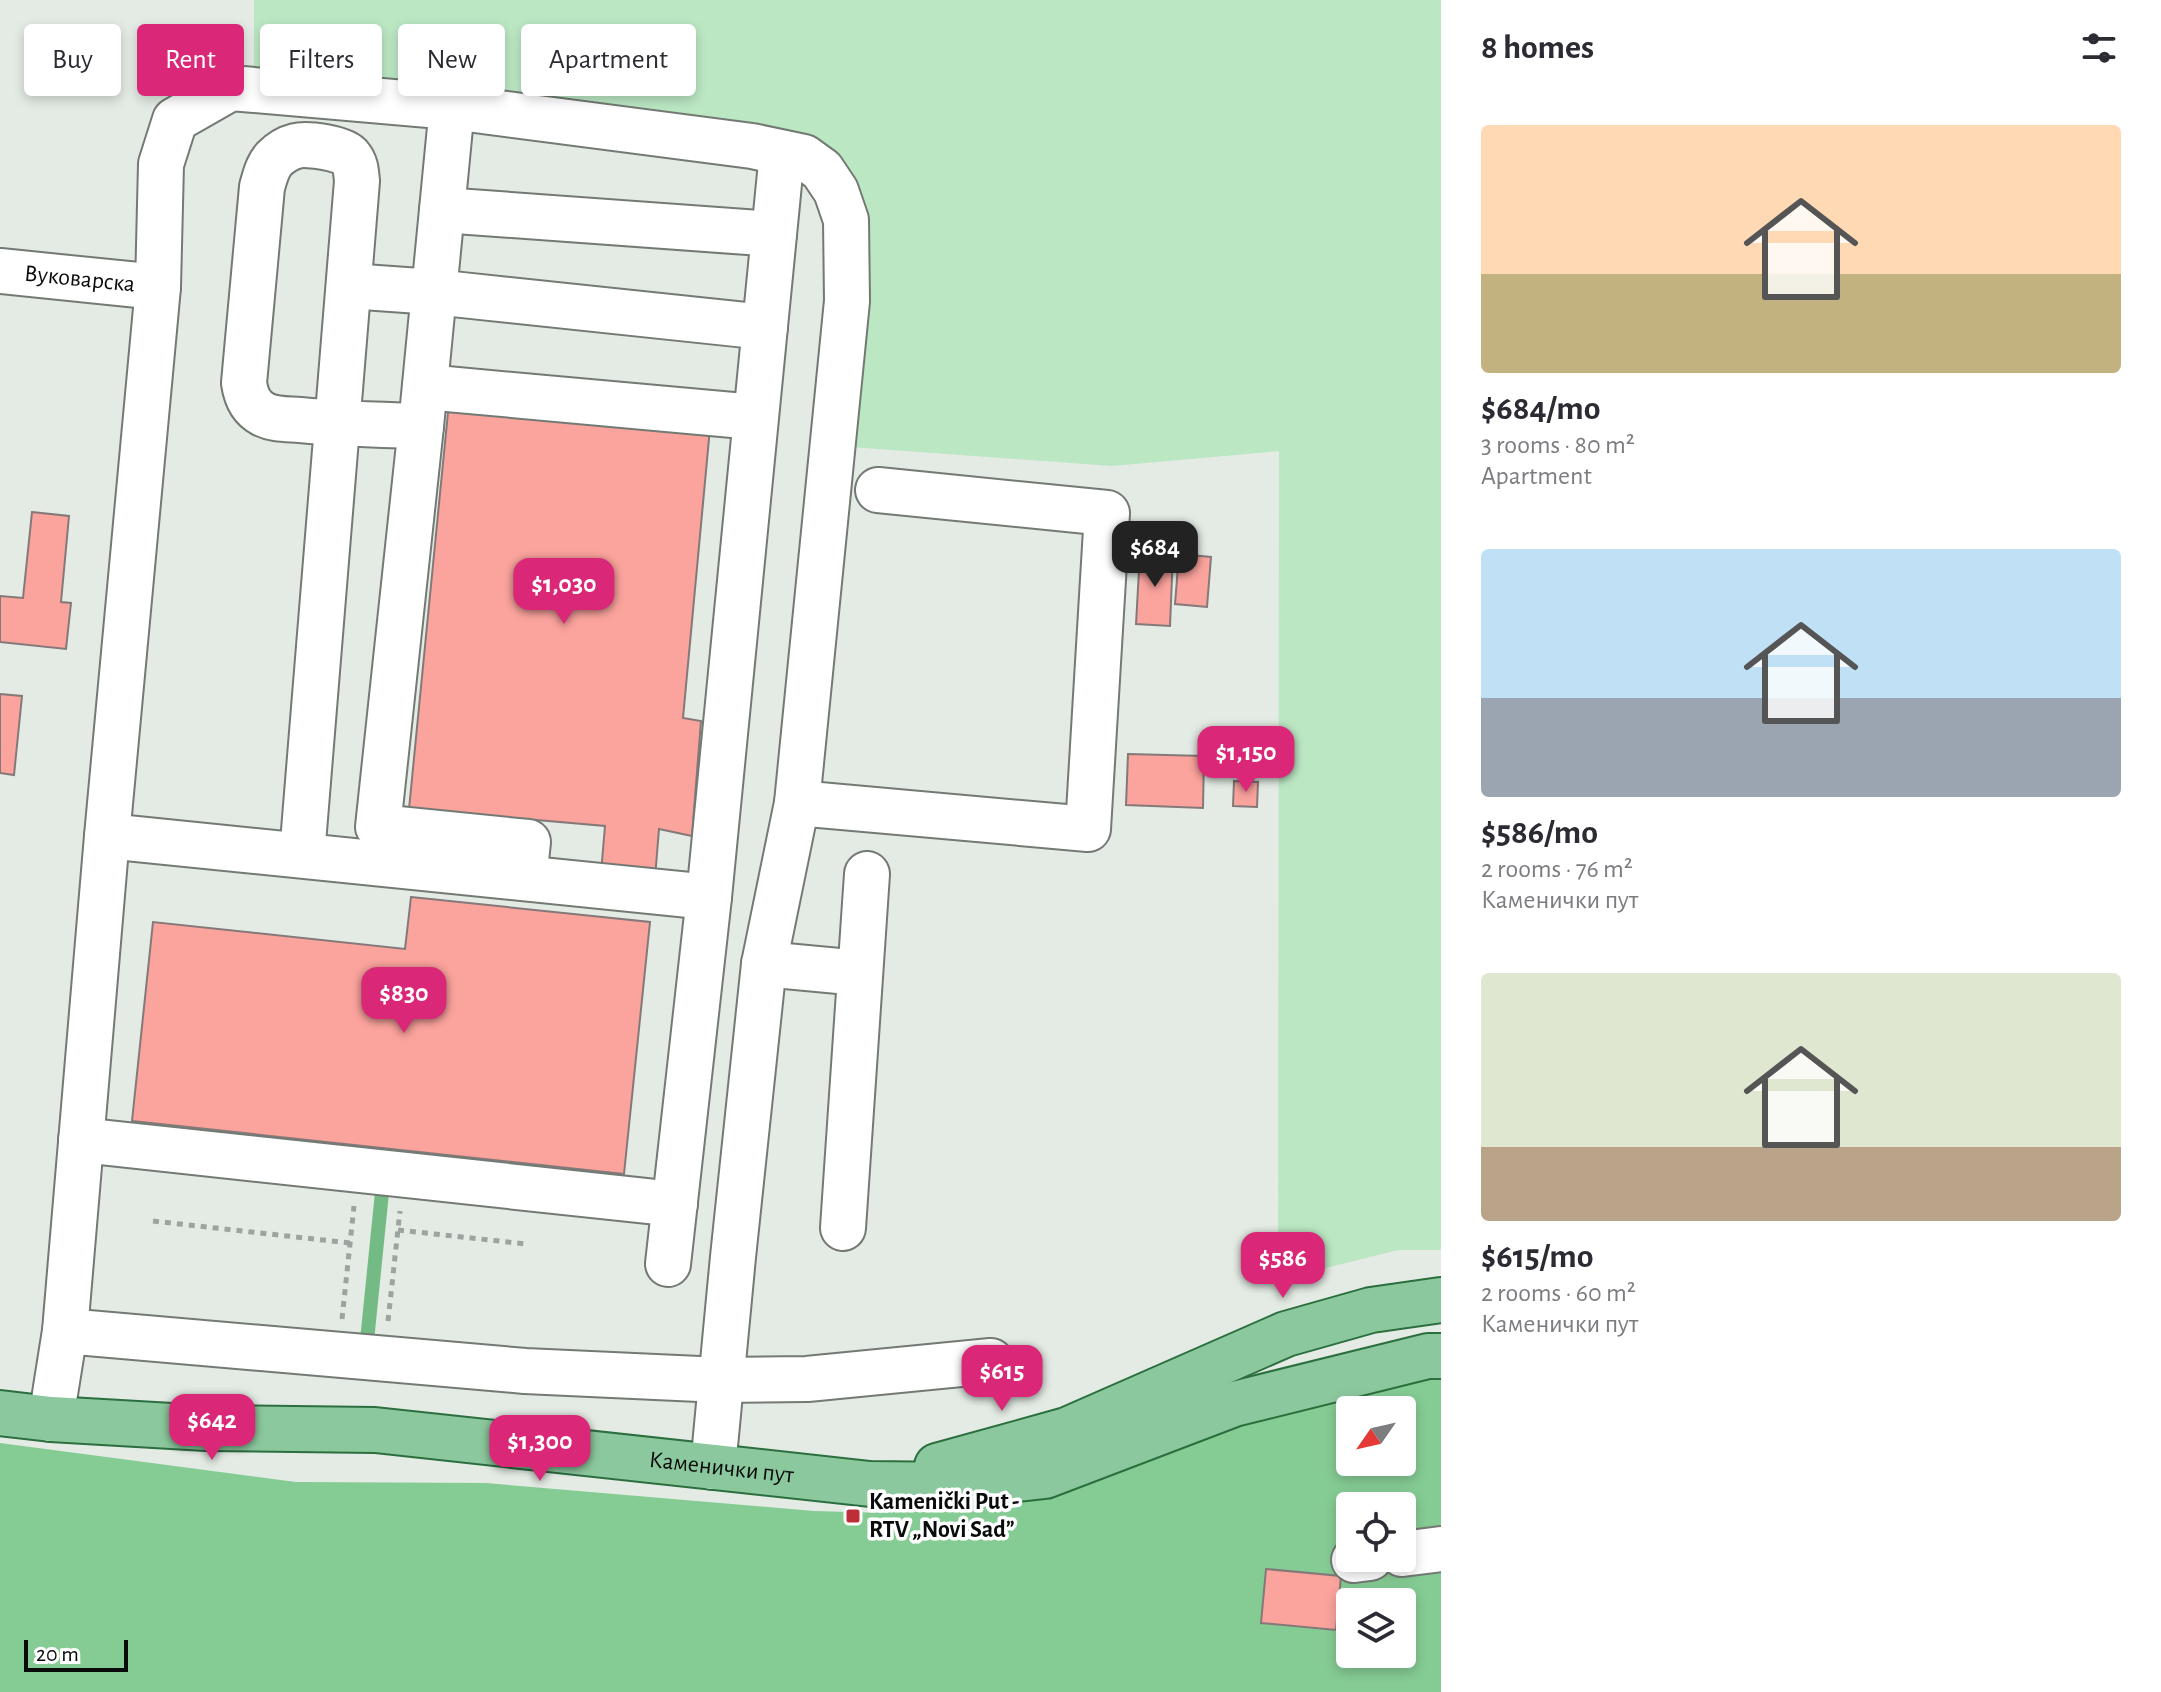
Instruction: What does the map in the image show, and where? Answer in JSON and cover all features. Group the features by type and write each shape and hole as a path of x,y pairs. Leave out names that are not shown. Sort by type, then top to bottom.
{"main road":[{"name":"Каменички пут","path":"870,1484 1067,1430 1286,1334 1371,1310 1441,1300"},
{"name":"Каменички пут","path":"0,1413 206,1428 375,1430 870,1484 962,1485 1045,1476 1234,1404 1413,1359 1441,1356"}],"street":[{"path":"51,1419 65,1331 158,287 161,164 175,120 231,88 452,107 752,146 804,157 822,170 836,191 846,220 847,301 797,803 764,964 713,1467"},
{"path":"452,107 378,827 528,842 524,878"},
{"path":"302,855 336,424 357,181 356,167 351,157 339,150 300,145 273,160 267,168 262,187 244,383 246,395 260,413 273,418 336,424 423,406 755,417"},
{"path":"668,1264 709,897 782,153"},
{"path":"442,210 774,234"},
{"name":"Вуковарска","path":"0,271 158,287"},
{"path":"349,286 765,327"},
{"path":"797,803 1088,829 1107,513 878,490"},
{"path":"107,836 709,897"},
{"path":"843,1228 867,874"},
{"path":"764,964 860,973"},
{"path":"81,1140 675,1204"},
{"path":"65,1331 525,1371 721,1380 807,1379 991,1361"},
{"path":"1416,1552 1441,1549"}],"path":[{"path":"341,1330 355,1197"},
{"path":"387,1335 401,1201"},
{"path":"153,1221 350,1243"},
{"path":"398,1230 526,1244"}],"shaded area":[{"path":"254,0 1441,0 1441,1250 1398,1250 1278,1280 1279,451 1112,466 851,447 858,190 809,139 418,96 505,96 505,24 398,24 398,94 382,92 382,24 260,24 260,79 254,78"},
{"path":"376,1182 390,1183 374,1341 360,1340"},
{"path":"1441,1360 1441,1692 0,1692 0,1443 296,1482 486,1483 814,1511 885,1513 980,1503"}],"building":[{"path":"449,402 710,428 683,718 701,721 692,836 659,829 655,878 601,873 605,826 409,809"},
{"path":"32,512 69,516 61,602 71,603 66,649 0,642 0,596 23,598"},
{"path":"1140,552 1173,553 1170,626 1136,624"},
{"path":"1179,554 1211,557 1207,607 1175,604"},
{"path":"0,694 22,696 14,775 0,773"},
{"path":"1128,754 1204,756 1203,808 1126,805"},
{"path":"1234,781 1258,782 1257,807 1233,806"},
{"path":"411,897 650,922 624,1174 132,1121 153,922 405,949"},
{"path":"1266,1569 1341,1576 1340,1588 1336,1588 1336,1630 1261,1623"}],"place":[{"name":"Kamenički Put - RTV „Novi Sad”","path":"853,1516"}]}
